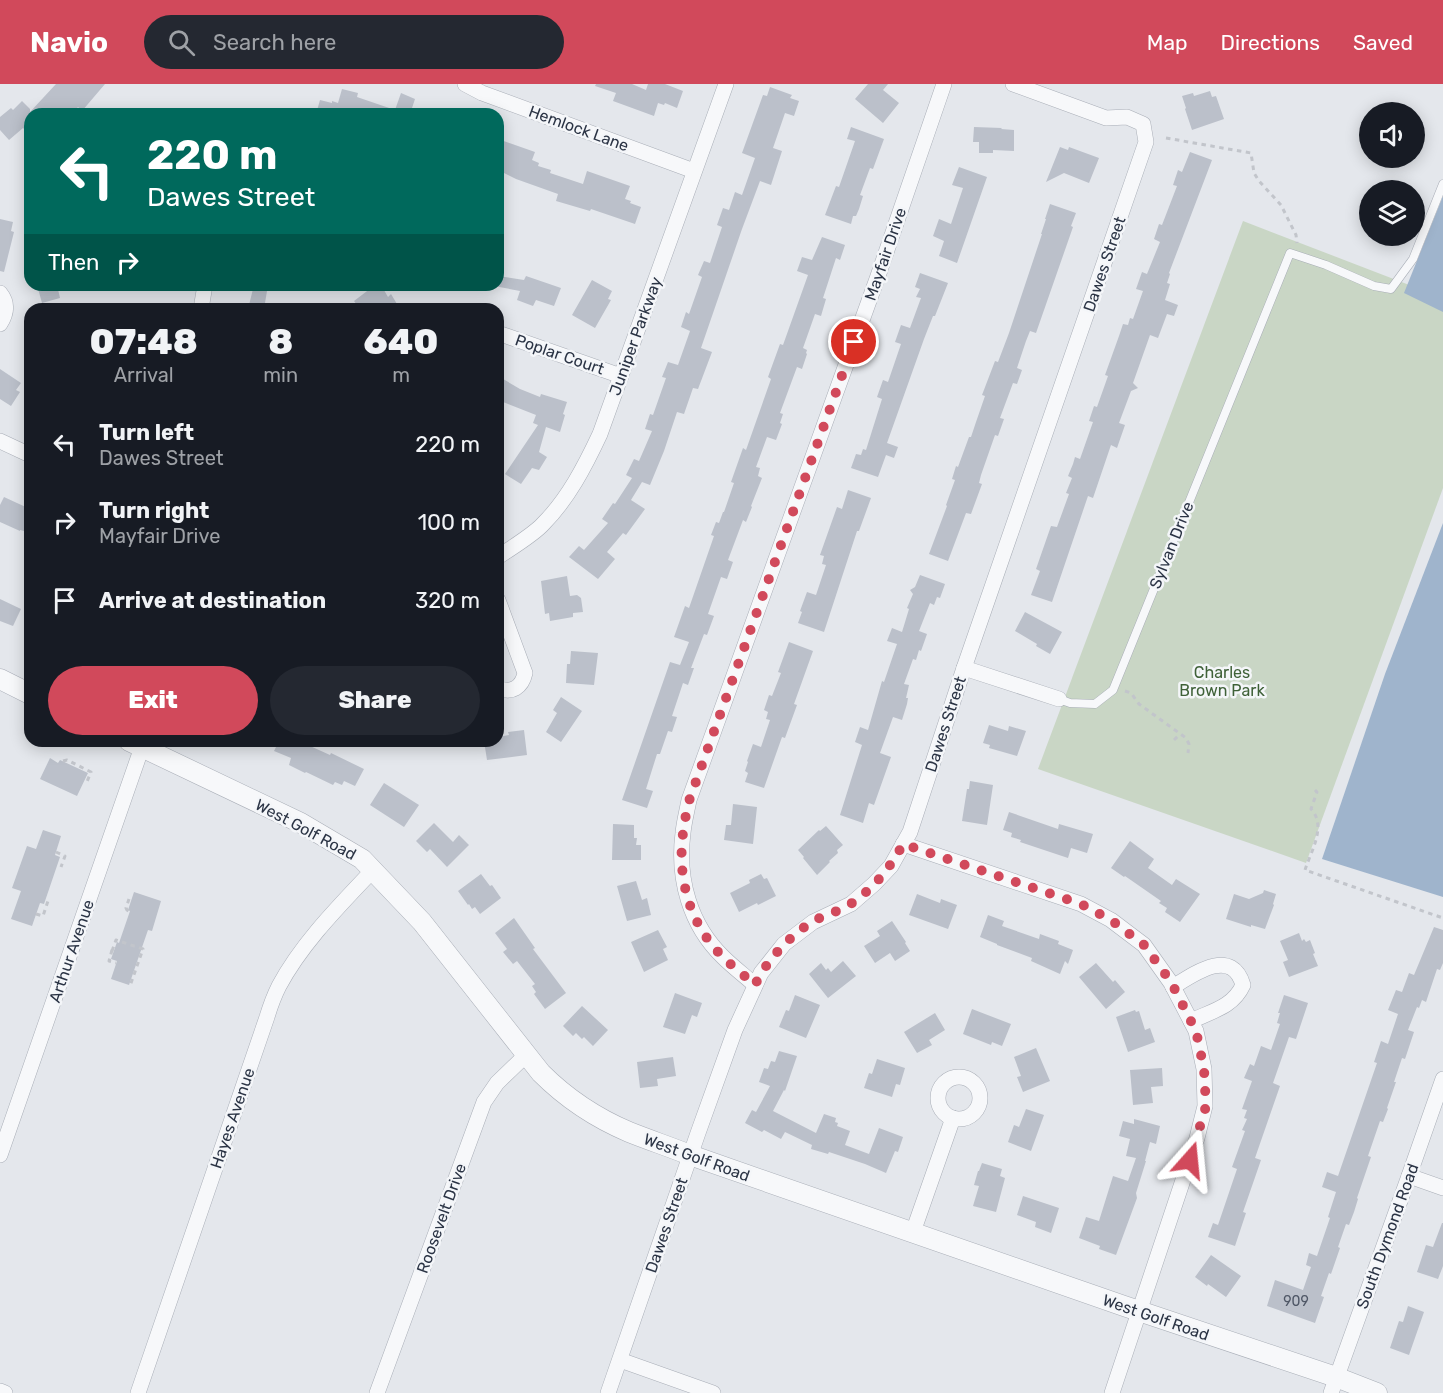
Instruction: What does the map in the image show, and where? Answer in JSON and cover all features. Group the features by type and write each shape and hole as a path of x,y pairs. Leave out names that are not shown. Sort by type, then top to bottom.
{"street":[{"name":"Hemlock Lane","path":"465,84 482,93 694,171"},
{"name":"Juniper Parkway","path":"504,553 542,526 586,465 600,434 726,84"},
{"name":"Mayfair Drive","path":"755,985 722,957 706,937 693,915 684,887 681,861 689,801 874,287 944,84"},
{"name":"Dawes Street","path":"608,1393 735,1030 761,973 784,944 813,922 851,904 874,884 891,866 910,832 964,668 1146,142 1143,124 1127,117 1106,118 1013,84"},
{"path":"0,293 6,303 6,311 0,324"},
{"name":"Poplar Court","path":"504,335 621,376"},
{"path":"0,441 24,452"},
{"path":"504,616 525,673 523,682 515,690 504,690"},
{"path":"964,668 1059,699"},
{"path":"0,679 24,691"},
{"name":"Arthur Avenue","path":"0,1155 134,747"},
{"name":"West Golf Road","path":"141,747 301,823 362,859 422,922 541,1073 582,1107 627,1131 1139,1311 1333,1385 1377,1393"},
{"path":"903,844 1081,904 1111,920 1144,945 1173,987 1196,1031 1204,1069 1206,1106 1112,1393"},
{"name":"Hayes Avenue","path":"138,1393 278,988 290,967 319,929 373,870"},
{"path":"1173,987 1189,977 1224,964 1232,967 1240,976 1243,985 1238,995 1229,1004 1191,1021"},
{"name":"Roosevelt Drive","path":"377,1393 484,1102 497,1083 526,1055"},
{"name":"South Dymond Road","path":"1333,1385 1443,1079"},
{"path":"913,1232 953,1118"},
{"path":"1409,1176 1443,1188"},
{"path":"620,1360 712,1393"},
{"path":"0,1391 5,1393"}],"lane":[{"path":"1293,254 1326,265 1374,286 1392,289 1413,259 1443,184"},
{"name":"Sylvan Drive","path":"1114,687 1293,254"},
{"path":"1059,699 1070,703 1095,704 1114,687"}],"path":[{"path":"1166,138 1251,153 1254,173 1281,205 1292,224 1296,235 1293,254"},
{"path":"1114,687 1131,693 1139,704 1186,738 1189,744 1188,753"},
{"path":"1174,740 1180,734"},
{"path":"63,761 67,759 91,772 86,784"},
{"path":"1315,790 1317,792 1311,809 1316,814 1318,833 1305,870 1443,918"},
{"path":"56,852 65,856 61,867"},
{"path":"36,914 43,916 49,898"},
{"path":"129,899 126,908 130,912"},
{"path":"116,963 109,961 116,940 143,949 130,986"}],"green space":[{"name":"Charles Brown Park","path":"1243,221 1443,298 1443,488 1306,863 1038,769"}],"water":[{"path":"1443,196 1443,312 1404,293 1423,246 1425,246"},
{"path":"1443,523 1443,897 1322,859 1385,674"}],"building":[{"path":"56,84 105,84 85,108 34,108"},
{"path":"596,84 632,84 646,90 648,84 665,84 683,91 677,108 658,103 654,116 613,101 616,93 595,86"},
{"path":"868,84 888,84 883,90 899,103 883,123 855,99"},
{"path":"770,87 792,95 790,98 799,101 794,116 785,113 773,148 782,151 771,185 760,181 742,229 701,348 712,352 698,389 693,388 684,414 677,412 650,485 642,482 631,500 645,509 626,535 623,533 607,552 615,559 598,579 569,557 579,546 584,550 608,523 602,519 632,478 626,475 634,459 639,461 652,431 645,429 650,414 653,415 666,378 662,377 668,362 678,365 690,331 681,327 686,312 689,314 702,277 698,275 704,261 710,263 722,227 717,225 723,208 729,210 735,192 742,195 755,158 742,153 763,95 767,96"},
{"path":"342,89 358,93 357,97 389,108 318,108 320,100 338,103"},
{"path":"1210,91 1212,97 1216,96 1224,119 1192,130 1182,96 1193,93 1194,96"},
{"path":"401,93 415,99 412,108 396,108"},
{"path":"22,101 29,108 24,108 24,129 9,140 0,130 0,117 11,108 13,110"},
{"path":"851,127 884,139 873,169 870,168 860,195 863,196 859,209 856,216 853,216 851,224 825,215 836,186 839,187 855,141 847,139"},
{"path":"974,127 1014,130 1014,151 993,150 993,153 979,153 979,142 973,142"},
{"path":"504,141 535,152 532,160 539,163 538,166 551,170 550,173 583,184 587,171 630,186 625,199 641,207 635,224 591,209 590,211 556,201 558,194 504,173"},
{"path":"1060,147 1068,150 1069,147 1099,158 1089,183 1064,173 1046,182"},
{"path":"1190,152 1212,160 1169,273 1167,283 1170,284 1165,300 1178,305 1174,316 1167,314 1158,338 1150,335 1133,383 1138,388 1131,391 1119,423 1125,425 1117,448 1111,445 1093,498 1088,496 1052,602 1031,595 1040,571 1036,569 1051,526 1057,527 1069,494 1066,493 1072,478 1068,476 1075,457 1080,459 1093,422 1089,421 1094,406 1097,407 1108,376 1105,375 1123,324 1128,325 1130,318 1133,319 1143,291 1136,289 1142,272 1147,274 1160,242 1154,239 1159,224 1162,225 1177,186 1173,185 1178,170 1182,172"},
{"path":"959,167 987,177 957,263 939,256 944,241 933,236 939,219 951,224 963,188 952,185"},
{"path":"1050,204 1076,213 1071,226 1073,227 1036,333 1030,331 1026,341 1017,368 1022,370 1017,384 1013,383 1000,418 1004,419 998,436 995,435 981,475 979,483 982,484 971,514 966,513 948,561 929,554 955,480 952,479 956,466 958,467 969,437 971,437 985,396 982,395 1009,333"},
{"path":"0,219 13,222 11,231 14,232 4,272 0,271"},
{"path":"822,237 845,245 840,260 836,258 823,298 826,299 821,316 815,314 803,348 807,350 807,354 802,369 797,367 780,413 783,414 780,423 782,424 776,440 767,437 756,467 760,468 758,476 762,478 746,522 743,520 728,560 733,562 727,579 721,577 708,614 714,616 707,635 704,634 691,668 694,668 688,685 683,683 672,716 677,717 672,732 668,731 660,754 657,754 646,789 653,791 647,808 622,800 670,662 680,665 689,642 674,637 685,606 689,608 714,536 711,535 716,522 719,523 724,512 734,483 731,482 743,448 746,450 771,379 768,377 780,344 783,345 808,275 797,271 802,257 812,260"},
{"path":"920,273 948,283 924,339 887,443 898,447 894,458 886,455 878,477 851,468 856,454 861,455 863,449 866,450 882,399 877,397 883,380 888,382 901,344 895,342 901,325 910,328 921,298 916,297 920,289 915,287"},
{"path":"526,276 561,288 554,306 536,300 533,306 517,300 520,291 504,288 504,277 524,280"},
{"path":"592,280 612,291 608,299 611,300 595,328 572,315"},
{"path":"39,291 58,291 60,298 42,303"},
{"path":"252,291 267,291 265,303 250,303"},
{"path":"367,291 384,291 388,297 391,294 396,303 356,303 354,301"},
{"path":"0,369 21,383 16,390 20,392 11,406 0,399"},
{"path":"504,380 540,397 541,394 567,402 560,432 546,427 539,452 547,457 539,470 532,468 521,484 505,474 538,425 533,423 536,415 504,402"},
{"path":"848,490 871,498 859,531 857,531 824,632 798,623 802,612 800,611 807,592 816,595 826,565 822,564 824,556 820,555 837,507 842,509"},
{"path":"4,497 24,506 24,531 0,522 0,505"},
{"path":"920,575 945,584 940,598 937,597 934,605 930,603 919,631 927,634 916,660 913,659 904,684 909,685 907,704 902,720 893,717 880,753 891,757 874,805 869,803 863,823 840,815 862,745 855,742 860,727 868,730 882,681 884,682 897,644 887,641 892,628 902,632 909,609 907,608 913,594 910,590 915,587"},
{"path":"567,576 570,596 577,595 581,598 583,612 573,613 573,617 550,621 549,613 545,614 541,581"},
{"path":"0,599 21,609 13,626 0,621"},
{"path":"1025,612 1062,632 1050,654 1015,631"},
{"path":"789,642 813,651 794,704 797,705 785,738 782,737 764,788 745,782 748,773 745,771 753,744 761,747 770,720 766,719 768,712 764,710 781,673 778,672"},
{"path":"571,651 598,653 594,685 566,683 567,664 570,664"},
{"path":"561,697 582,711 561,742 546,732 557,713 553,710"},
{"path":"989,725 1008,731 1009,726 1026,731 1017,756 989,748 990,745 983,743"},
{"path":"524,730 527,755 487,760 485,747 504,747 504,736 509,735 508,732"},
{"path":"276,747 312,747 330,755 331,753 364,769 355,786 344,781 342,785 335,782 333,785 289,765 291,758 274,751"},
{"path":"50,758 58,763 60,760 88,773 77,796 40,779"},
{"path":"970,781 993,785 987,825 962,821"},
{"path":"384,783 419,805 404,827 370,805"},
{"path":"733,804 757,807 753,844 724,840 726,825 731,825"},
{"path":"1009,812 1058,829 1059,824 1093,834 1087,853 1071,848 1068,858 1020,842 1021,840 1011,837 1012,833 1003,830"},
{"path":"434,823 453,842 459,835 469,845 447,867 430,849 427,852 416,841"},
{"path":"613,824 634,825 636,845 641,845 641,860 612,860"},
{"path":"826,826 843,845 817,875 798,850"},
{"path":"43,830 61,836 55,855 60,857 44,904 40,903 32,926 11,919 21,891 12,888 27,846 36,849"},
{"path":"1130,841 1154,859 1148,868 1172,885 1176,879 1200,894 1180,922 1165,912 1167,908 1159,903 1161,901 1111,868"},
{"path":"481,874 501,898 480,914 475,907 472,909 468,905 458,891"},
{"path":"761,874 764,879 767,878 776,896 739,912 730,893 750,883 749,880"},
{"path":"636,881 642,900 647,898 651,915 627,921 617,886"},
{"path":"1264,890 1276,894 1265,929 1226,919 1234,894 1249,899 1263,893"},
{"path":"134,892 161,901 152,931 148,930 129,985 111,979 117,961 111,959 130,911 128,910"},
{"path":"917,894 940,903 941,899 957,905 948,929 909,915"},
{"path":"988,915 1004,921 1002,926 1039,939 1040,934 1059,941 1058,944 1073,950 1068,964 1065,961 1060,974 1031,961 1032,958 980,937"},
{"path":"514,918 535,948 533,949 566,993 545,1009 534,994 536,992 532,986 535,984 517,961 513,964 503,952 507,949 495,933"},
{"path":"892,921 910,951 895,961 890,953 875,963 864,946 880,936 877,931"},
{"path":"1434,927 1443,930 1443,963 1440,970 1437,969 1426,1002 1422,1000 1419,1008 1417,1007 1408,1030 1414,1032 1405,1059 1402,1058 1388,1109 1383,1122 1380,1121 1368,1156 1371,1157 1354,1212 1349,1225 1346,1224 1331,1274 1329,1273 1321,1296 1324,1297 1315,1323 1267,1306 1275,1280 1303,1290 1311,1267 1306,1265 1309,1253 1317,1256 1336,1192 1322,1187 1327,1172 1338,1176 1377,1063 1374,1062 1381,1041 1388,1044 1398,1014 1388,1010 1396,990 1402,992 1409,973 1414,975"},
{"path":"658,930 667,947 663,949 668,960 644,972 631,942"},
{"path":"1299,933 1302,941 1310,940 1318,966 1289,977 1283,962 1288,960 1280,941"},
{"path":"843,961 856,976 828,998 809,974 821,963 826,970 828,968 831,972"},
{"path":"1096,963 1125,992 1106,1009 1079,977"},
{"path":"675,993 702,1003 697,1017 692,1015 685,1034 663,1027"},
{"path":"795,995 820,1005 806,1038 779,1027"},
{"path":"1284,995 1308,1003 1296,1039 1289,1037 1273,1083 1280,1086 1255,1158 1261,1160 1243,1212 1246,1213 1235,1246 1208,1237 1213,1223 1218,1225 1237,1169 1232,1167 1245,1131 1242,1130 1247,1119 1244,1118 1247,1110 1242,1109 1252,1081 1244,1078 1250,1064 1254,1066 1261,1046 1271,1050 1280,1024 1277,1023 1280,1013 1278,1013"},
{"path":"582,1006 608,1030 593,1046 576,1033 573,1036 563,1026"},
{"path":"972,1009 1011,1024 1002,1046 992,1042 991,1045 963,1034"},
{"path":"1135,1010 1139,1011 1145,1030 1150,1028 1155,1042 1128,1052 1116,1017"},
{"path":"935,1013 945,1030 929,1040 932,1045 917,1053 904,1032"},
{"path":"1036,1048 1050,1081 1023,1092 1017,1077 1021,1076 1014,1057"},
{"path":"779,1051 797,1056 785,1091 773,1111 816,1133 824,1114 836,1118 837,1126 850,1131 845,1145 869,1154 879,1128 903,1137 898,1152 895,1151 886,1173 829,1152 828,1154 811,1149 812,1145 785,1132 781,1139 745,1123 752,1110 756,1112 770,1086 759,1082 764,1068 768,1069 771,1061 775,1062"},
{"path":"673,1057 676,1076 657,1079 658,1086 640,1088 637,1062"},
{"path":"877,1059 905,1068 900,1085 896,1084 892,1097 864,1088"},
{"path":"1162,1068 1163,1086 1151,1087 1153,1103 1133,1105 1130,1070"},
{"path":"1026,1109 1044,1115 1031,1151 1008,1142 1014,1125 1019,1127"},
{"path":"1134,1119 1160,1126 1156,1144 1150,1142 1136,1193 1137,1198 1116,1255 1079,1238 1086,1217 1099,1221 1113,1176 1128,1181 1136,1158 1126,1156 1130,1139 1119,1136 1123,1121 1134,1124"},
{"path":"982,1163 1002,1169 1000,1176 1005,1178 996,1212 973,1206 979,1186 974,1185"},
{"path":"1023,1196 1059,1208 1051,1233 1035,1227 1036,1222 1017,1215"},
{"path":"1442,1223 1443,1266 1438,1279 1417,1272 1426,1245 1433,1247"},
{"path":"1211,1255 1241,1276 1226,1297 1195,1277"},
{"path":"1408,1306 1424,1312 1409,1355 1390,1348 1399,1321 1403,1322"}],"route":[{"path":"854,342 689,801 681,861 684,887 693,915 706,937 722,957 755,985 761,973 784,944 813,922 851,904 891,866 903,844 1081,904 1111,920 1144,945 1171,982 1196,1031 1204,1069 1206,1106 1190,1160"}]}
